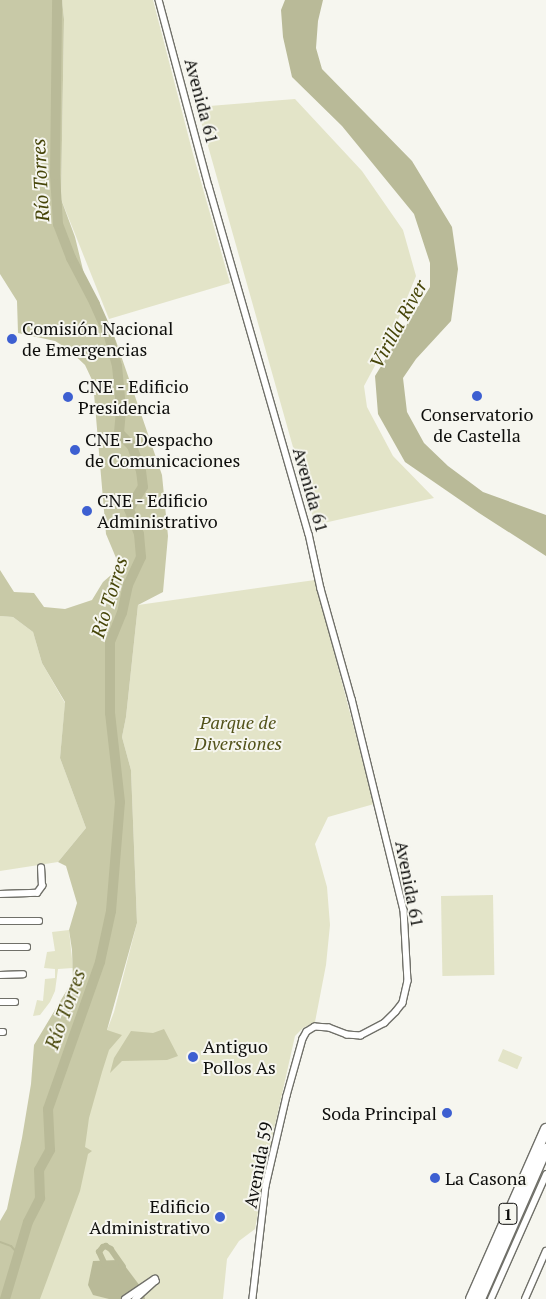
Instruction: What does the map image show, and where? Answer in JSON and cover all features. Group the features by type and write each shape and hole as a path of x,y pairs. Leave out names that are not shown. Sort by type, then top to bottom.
{"highway":[{"name":"1","path":"471,1299 546,1129"},
{"name":"1","path":"480,1299 546,1150"}],"street":[{"name":"Avenida 61","path":"159,0 352,699 404,910 408,981 403,1003 391,1018 361,1036 315,1027 307,1032 303,1038"},
{"path":"0,894 37,893 42,886 42,868"},
{"path":"0,921 39,921"},
{"path":"0,947 27,947"},
{"path":"0,975 23,974"},
{"path":"0,1002 14,1002"},
{"name":"Avenida 59","path":"253,1299 266,1186 303,1038"},
{"path":"491,1299 546,1175"},
{"path":"525,1299 546,1251"},
{"path":"125,1299 155,1279 156,1281 136,1299"}],"green space":[{"path":"62,0 153,0 193,154 230,283 109,319 61,199 64,19"},
{"path":"295,99 362,171 403,230 416,276 393,332 364,386 367,407 393,456 434,498 315,525 197,107"},
{"name":"Parque de Diversiones","path":"315,580 374,804 328,817 315,844 327,887 330,925 326,965 315,1022 303,1028 295,1036 269,1152 255,1229 239,1241 227,1259 223,1299 21,1299 99,1051 114,1012 137,923 131,770 122,737 126,717 138,605"},
{"path":"0,616 13,617 33,632 42,663 65,703 60,758 86,828 58,862 0,871"},
{"path":"493,895 494,975 442,976 441,896"},
{"path":"69,930 73,968 58,969 55,991 50,1002 40,1015 33,1016 37,1000 43,1001 45,979 55,978 55,969 44,968 47,952 55,951 52,932"},
{"path":"503,1049 522,1057 517,1069 498,1061"}],"shaded area":[{"path":"0,0 62,0 64,19 61,199 75,237 84,274 116,341 162,475 168,536 163,592 138,605 126,717 122,737 131,770 137,923 107,1030 122,1035 109,1050 102,1072 89,1118 85,1147 92,1151 88,1154 80,1191 40,1299 0,1299 0,1221 7,1209 22,1138 31,1084 34,1045 73,980 69,930 77,903 66,866 58,862 86,828 60,758 65,702 42,663 33,632 13,617 0,616 0,570 14,592 34,593 44,607 65,609 92,600 103,582 118,569 119,565 106,534 93,382 85,365 68,349 55,341 18,333 17,301 0,274"},
{"path":"285,0 323,0 318,21 316,48 322,69 412,161 452,227 458,269 451,321 416,359 403,378 407,412 424,443 448,466 483,492 546,515 546,556 405,462 378,414 375,376 430,287 430,263 414,214 342,126 292,77 283,37 281,10"},
{"path":"164,1029 178,1056 167,1060 122,1061 110,1073 114,1058 131,1031 153,1033"},
{"path":"118,1260 122,1262 143,1290 145,1299 109,1299 93,1295 88,1285 93,1261"}],"waterway":[{"name":"Río Torres","path":"5,1299 28,1222 40,1198 39,1170 50,1150 48,1109 100,962 111,911 120,802 110,713 110,642 122,613 128,585 141,557 139,534 129,509 143,487 141,471 132,446 119,433 121,408 117,366 109,336 71,258 58,224 55,175 57,0"},
{"path":"0,1242 11,1246 19,1255"},
{"path":"105,1265 99,1252 106,1246 111,1249 123,1266"}],"place":[{"name":"Comisión Nacional de Emergencias","path":"12,339"},
{"name":"Conservatorio de Castella","path":"477,396"},
{"name":"CNE - Edificio Presidencia","path":"68,397"},
{"name":"CNE - Despacho de Comunicaciones","path":"75,450"},
{"name":"CNE - Edificio Administrativo","path":"87,511"},
{"name":"Antiguo Pollos As","path":"193,1057"},
{"name":"Soda Principal","path":"447,1113"},
{"name":"La Casona","path":"435,1178"},
{"name":"Edificio Administrativo","path":"220,1217"}],"water label":[{"name":"Virilla River","path":"398,324"}]}
